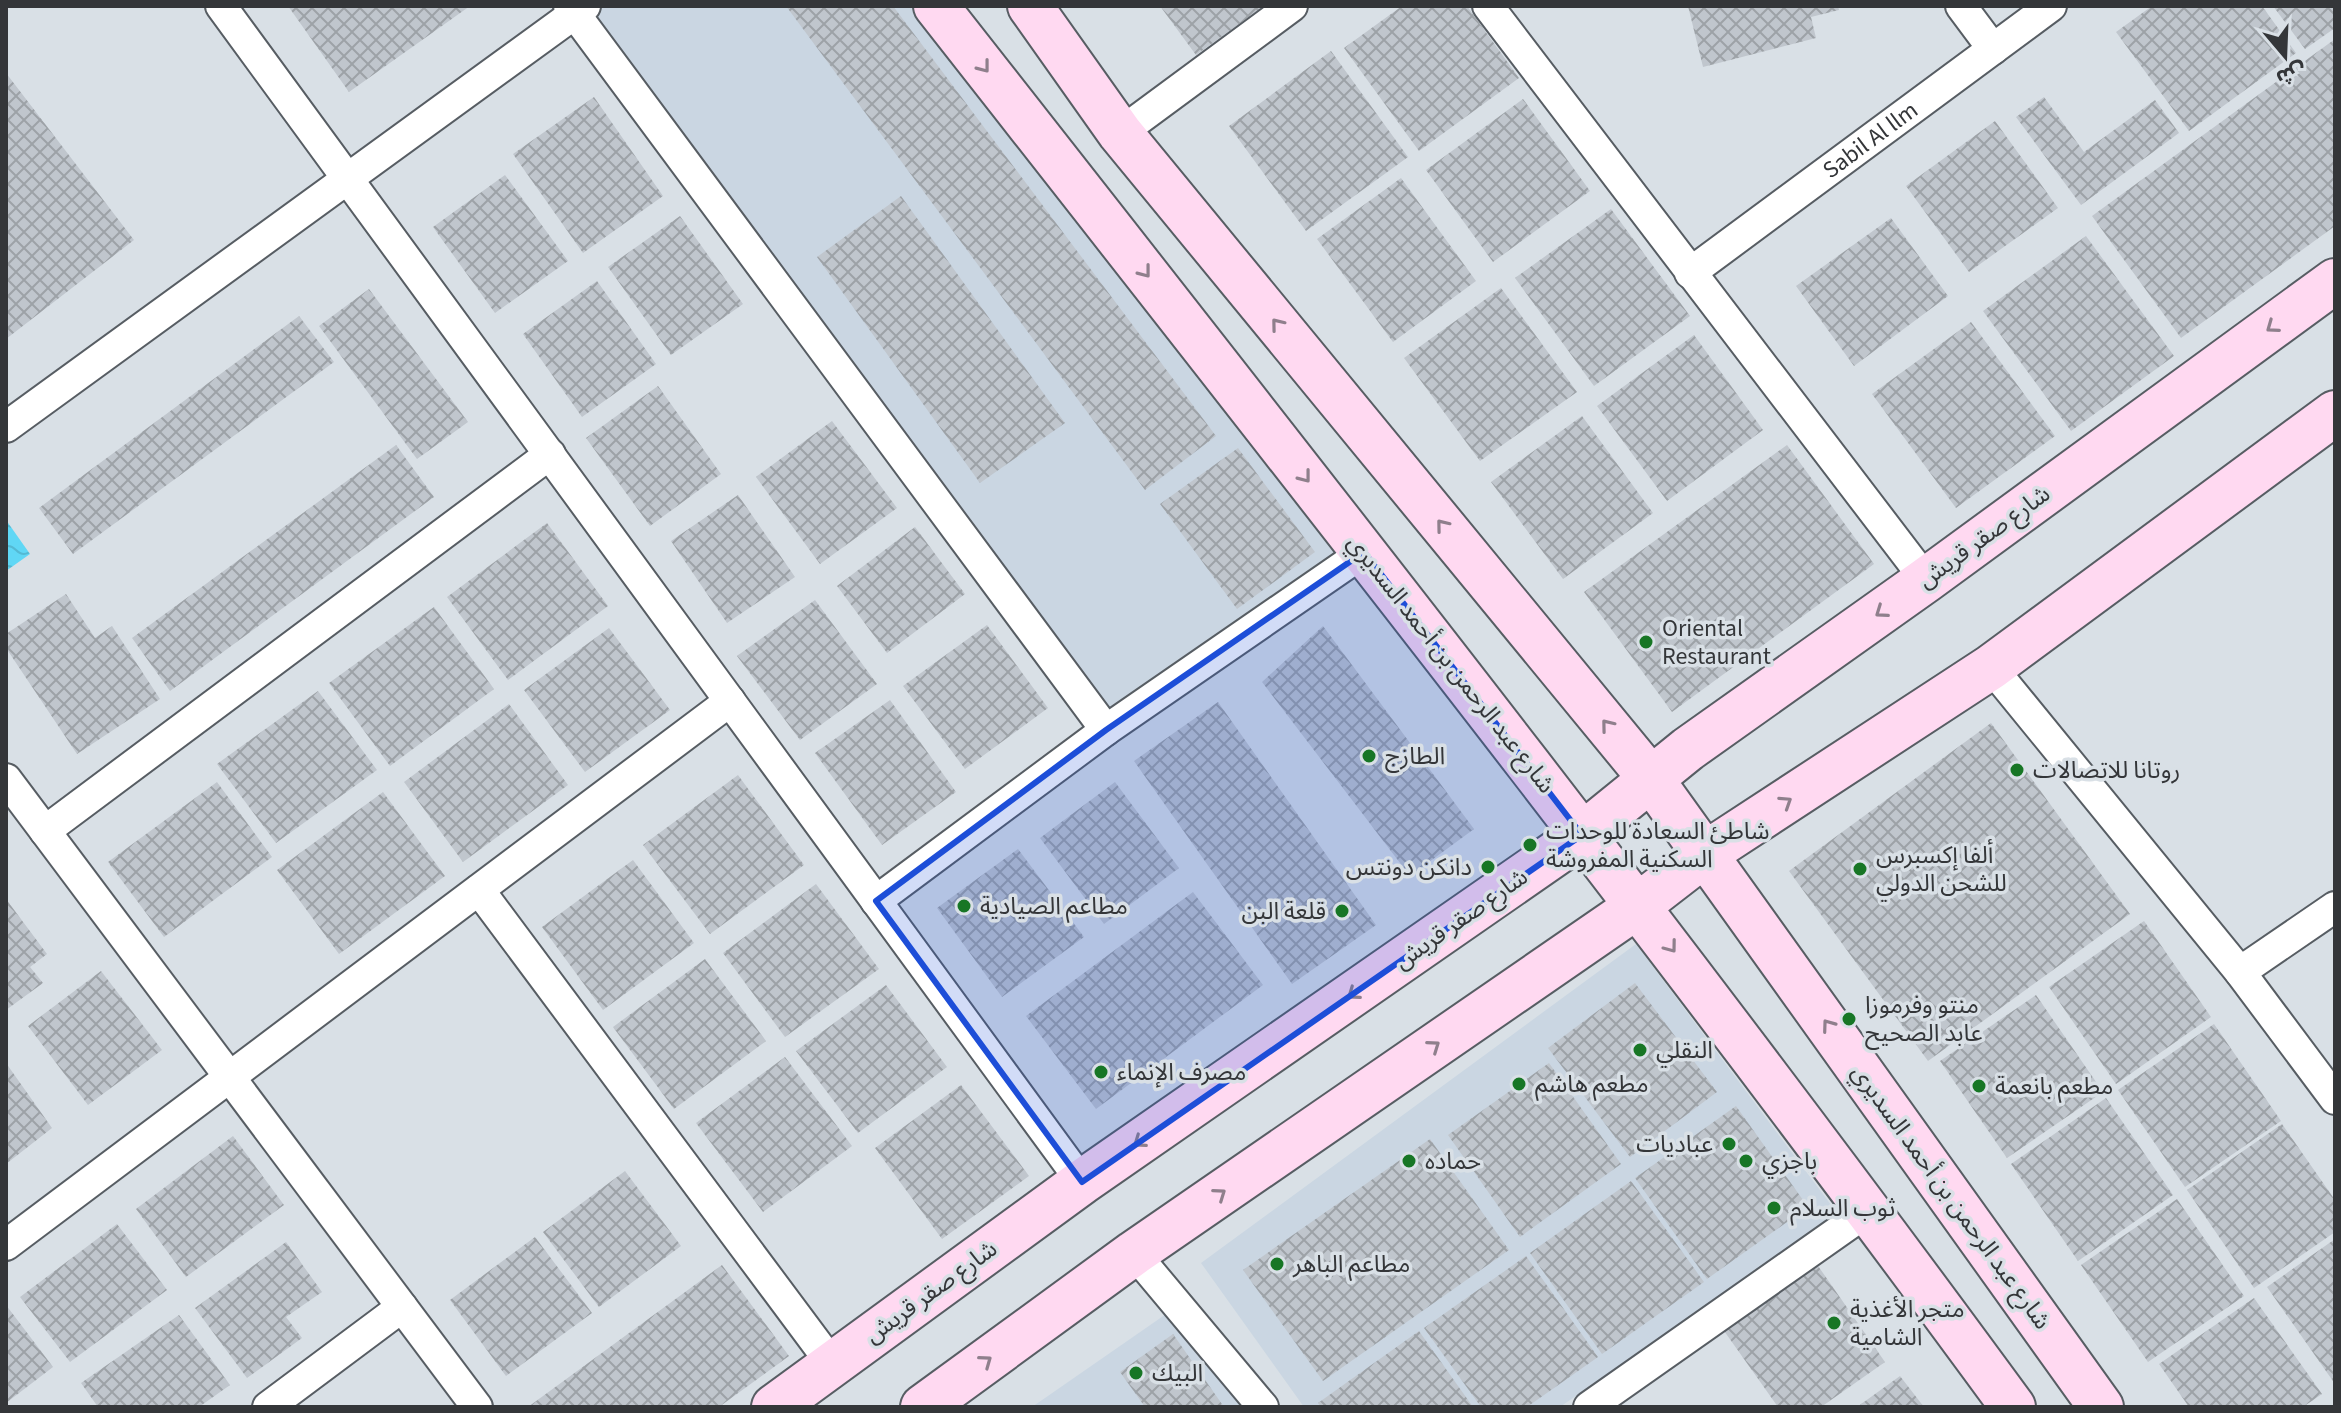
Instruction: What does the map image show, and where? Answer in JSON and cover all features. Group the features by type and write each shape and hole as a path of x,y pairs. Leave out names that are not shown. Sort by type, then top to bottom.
{"street":[{"path":"221,6 1082,1182"},
{"name":"شارع عبد الرحمن بن أحمد السديري","path":"936,6 1639,905 2013,1407"},
{"name":"شارع عبد الرحمن بن أحمد السديري","path":"1030,6 1120,133 1651,779 2101,1407"},
{"path":"1120,133 1292,6"},
{"path":"1488,6 1926,580"},
{"path":"1961,6 1993,49"},
{"name":"Sabil Al llm","path":"1690,273 2051,6"},
{"path":"6,427 576,9 1106,730"},
{"name":"شارع صقر قريش","path":"774,1407 1082,1182 1582,835 1688,749 1926,580 2335,281"},
{"path":"923,1407 1134,1253 1639,905 1705,854 1991,667 2335,413"},
{"path":"45,831 550,454"},
{"path":"876,901 1106,730 1364,552"},
{"path":"1991,667 2240,972 2335,1099"},
{"path":"6,1245 730,701"},
{"path":"6,779 477,1407"},
{"path":"479,890 832,1364"},
{"path":"2240,972 2335,907"},
{"path":"1607,1402 1869,1210"},
{"path":"1134,1253 1263,1407"},
{"path":"268,1407 402,1307"}],"highlighted area":[{"path":"1364,552 1582,835 1082,1182 876,901 1106,730"}],"shaded area":[{"path":"604,6 924,6 1345,552 1110,717 590,17"},
{"path":"1636,944 1837,1213 1560,1407 1304,1407 1201,1263"},
{"path":"1169,1312 1241,1407 1032,1407"}],"water":[{"path":"6,520 30,554 6,571"}],"building":[{"path":"288,6 470,6 349,92"},
{"path":"786,6 893,6 1216,436 1145,490"},
{"path":"1160,6 1264,6 1196,55"},
{"path":"1402,6 1467,6 1519,78 1419,151 1344,48"},
{"path":"1688,6 1838,6 1839,10 1811,17 1816,38 1703,67"},
{"path":"2152,6 2262,6 2296,53 2189,131 2116,32"},
{"path":"2273,6 2335,6 2335,28 2305,49"},
{"path":"2335,39 2335,226 2181,338 2092,216"},
{"path":"1331,51 1408,157 1306,231 1229,126"},
{"path":"6,73 134,240 6,339"},
{"path":"594,97 663,196 583,253 513,154"},
{"path":"2044,97 2084,152 2155,100 2179,133 2081,205 2016,117"},
{"path":"1523,99 1590,191 1493,262 1426,170"},
{"path":"1995,121 2058,208 1969,272 1906,186"},
{"path":"505,175 568,261 495,313 433,227"},
{"path":"1401,178 1476,281 1393,342 1317,239"},
{"path":"901,196 1065,423 980,483 817,257"},
{"path":"1611,209 1690,316 1594,386 1515,278"},
{"path":"680,216 743,304 671,355 608,267"},
{"path":"1891,218 1948,296 1854,366 1796,286"},
{"path":"2086,236 2174,356 2071,431 1983,311"},
{"path":"597,281 656,364 582,417 523,334"},
{"path":"1501,288 1577,392 1480,461 1404,358"},
{"path":"369,289 468,422 417,459 319,326"},
{"path":"299,316 334,362 73,554 39,508"},
{"path":"1971,322 2055,436 1956,508 1872,394"},
{"path":"1694,335 1763,430 1667,501 1597,406"},
{"path":"658,386 721,474 650,526 586,438"},
{"path":"1582,416 1653,513 1563,579 1491,482"},
{"path":"832,421 897,508 820,564 756,477"},
{"path":"396,445 434,497 170,691 132,638"},
{"path":"1787,445 1874,564 1672,712 1584,592"},
{"path":"1238,448 1315,552 1237,609 1160,504"},
{"path":"738,495 795,577 727,623 671,541"},
{"path":"547,523 608,606 508,680 447,597"},
{"path":"915,527 965,594 887,653 837,586"},
{"path":"66,594 95,638 112,626 160,699 77,754 6,648 6,634"},
{"path":"815,600 877,684 800,740 737,656"},
{"path":"434,607 494,689 390,766 329,683"},
{"path":"987,625 1048,708 965,769 903,686"},
{"name":"الطازج","path":"1323,626 1474,829 1410,876 1262,682"},
{"path":"609,628 670,710 585,772 524,690"},
{"path":"318,691 377,770 276,843 217,764"},
{"path":"890,700 956,792 882,845 815,753"},
{"path":"1218,702 1376,925 1292,984 1134,761"},
{"path":"509,704 568,785 463,862 404,782"},
{"path":"1991,723 2130,914 1928,1061 1789,871"},
{"path":"738,775 804,865 710,934 643,845"},
{"path":"217,782 272,857 164,937 108,862"},
{"path":"1115,782 1179,868 1104,924 1040,838"},
{"path":"383,792 445,876 339,954 277,870"},
{"path":"1018,849 1084,937 1002,997 937,908"},
{"path":"633,860 694,943 603,1010 542,927"},
{"path":"816,884 879,969 785,1037 723,953"},
{"path":"1193,892 1263,985 1096,1109 1026,1016"},
{"path":"6,899 47,954 30,967 43,983 6,1010"},
{"path":"2144,921 2211,1017 2116,1084 2049,987"},
{"path":"705,959 766,1041 674,1109 613,1027"},
{"path":"101,971 162,1050 88,1105 28,1026"},
{"path":"1635,983 1717,1092 1630,1157 1548,1048"},
{"path":"886,985 947,1067 858,1133 796,1051"},
{"path":"2036,995 2103,1092 2007,1158 1940,1061"},
{"path":"2214,1024 2281,1121 2185,1187 2118,1090"},
{"path":"785,1057 852,1146 763,1212 696,1123"},
{"path":"6,1063 52,1128 6,1164"},
{"path":"1549,1063 1621,1164 1520,1237 1448,1135"},
{"path":"961,1085 1029,1176 942,1239 875,1148"},
{"path":"2106,1098 2173,1195 2078,1261 2011,1164"},
{"path":"1736,1106 1808,1207 1707,1279 1635,1178"},
{"path":"2282,1124 2335,1200 2335,1232 2254,1288 2187,1190"},
{"path":"233,1136 284,1205 186,1277 136,1209"},
{"path":"1430,1139 1509,1250 1323,1381 1243,1270"},
{"path":"625,1171 681,1246 599,1307 543,1232"},
{"path":"1631,1181 1704,1282 1602,1354 1530,1253"},
{"path":"2177,1199 2244,1296 2148,1362 2081,1265"},
{"path":"117,1224 167,1290 70,1362 20,1297"},
{"path":"535,1237 592,1313 506,1376 450,1300"},
{"path":"2335,1239 2335,1384 2267,1287"},
{"path":"286,1242 322,1292 286,1317 302,1338 247,1378 195,1308"},
{"path":"1526,1256 1598,1357 1527,1407 1481,1407 1424,1328"},
{"path":"1816,1263 1885,1362 1821,1407 1778,1407 1722,1328"},
{"path":"722,1265 789,1356 719,1407 528,1407"},
{"path":"2254,1298 2322,1394 2303,1407 2189,1407 2159,1364"},
{"path":"6,1305 53,1367 6,1403"},
{"path":"179,1315 230,1385 199,1407 98,1407 81,1383"},
{"path":"1419,1331 1473,1407 1321,1407 1318,1403"},
{"path":"1173,1334 1224,1407 1145,1407 1120,1372"},
{"path":"1900,1376 1924,1407 1857,1407"}],"place":[{"name":"Oriental Restaurant","path":"1646,642"},
{"name":"الطازج","path":"1369,756"},
{"name":"روتانا للاتصالات","path":"2017,770"},
{"name":"شاطئ السعادة للوحدات السكنية المفروشة","path":"1530,845"},
{"name":"دانكن دونتس","path":"1488,867"},
{"name":"ألفا إكسبرس للشحن الدولي","path":"1860,869"},
{"name":"مطاعم الصيادية","path":"964,906"},
{"name":"قلعة البن","path":"1342,911"},
{"name":"منتو وفرموزا عابد الصحيح","path":"1849,1019"},
{"name":"النقلي","path":"1640,1050"},
{"name":"مصرف الإنماء","path":"1101,1072"},
{"name":"مطعم هاشم","path":"1519,1084"},
{"name":"مطعم بانعمة","path":"1979,1086"},
{"name":"عباديات","path":"1729,1144"},
{"name":"حماده","path":"1409,1161"},
{"name":"باجزي","path":"1746,1161"},
{"name":"ثوب السلام","path":"1774,1208"},
{"name":"مطاعم الباهر","path":"1277,1264"},
{"name":"متجر الأغذية الشامية","path":"1834,1323"},
{"name":"البيك","path":"1136,1373"}]}
